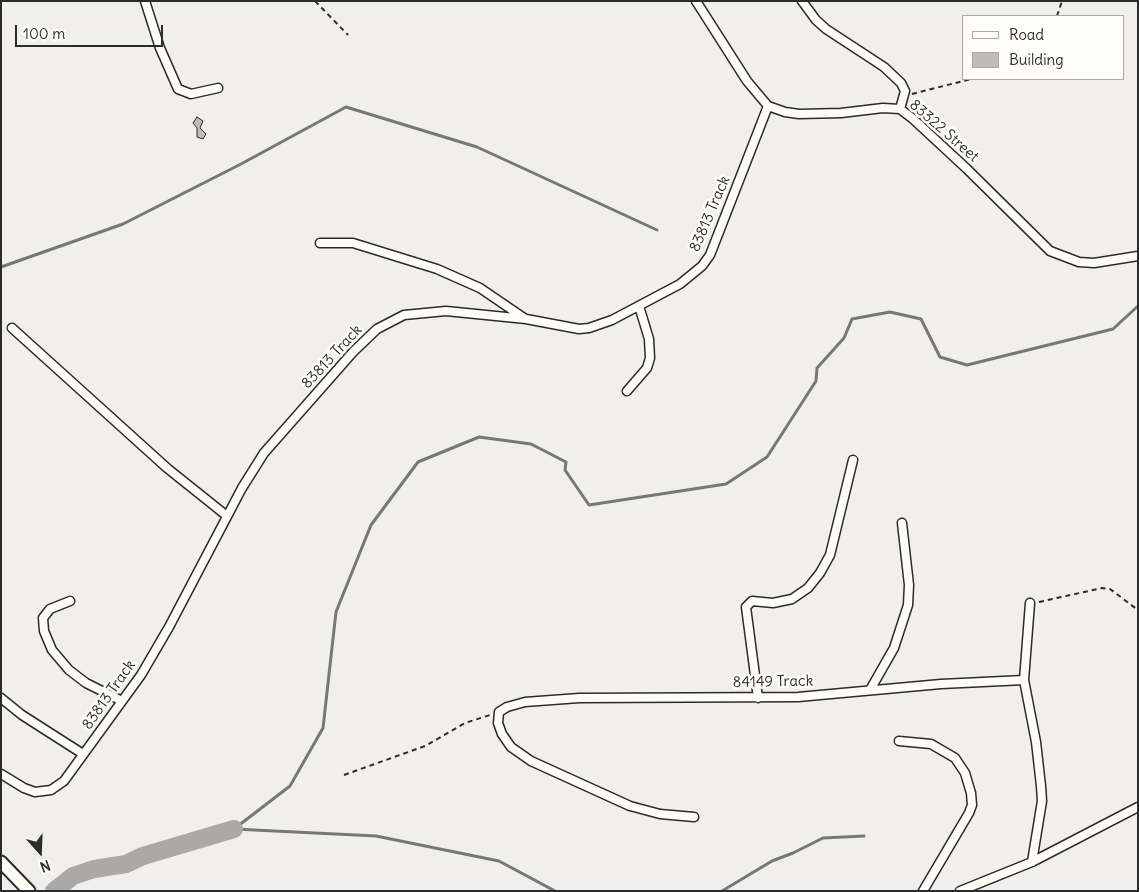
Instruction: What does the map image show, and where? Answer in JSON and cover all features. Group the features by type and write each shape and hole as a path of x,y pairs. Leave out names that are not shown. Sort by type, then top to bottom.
{"main road":[{"path":"1,862 29,891"}],"street":[{"path":"145,1 164,57 178,89 191,94 218,88"},
{"path":"696,1 747,81 768,106"},
{"path":"802,1 816,20 826,29 892,74 904,87 905,96 900,109"},
{"name":"83322 Street","path":"768,106 785,112 799,114 841,113 883,108 900,109 926,130 1050,251 1080,262 1094,263 1134,256"},
{"name":"83813 Track","path":"1,774 24,788 44,792 58,787 64,780 142,675 253,470 276,439 353,352 377,329 390,320 415,312 437,311 526,319 579,329 589,328 612,320 690,277 710,255 768,106"},
{"path":"320,243 353,243 437,269 480,288 526,319"},
{"path":"1134,256 1138,250"},
{"path":"627,390 647,368 650,358 649,338 639,306"},
{"path":"12,328 92,402 227,516"},
{"path":"758,698 747,604 752,601 773,602 792,599 808,588 820,573 830,555 853,460"},
{"path":"870,690 894,648 908,605 902,523"},
{"path":"70,601 50,609 43,618 44,631 52,650 69,670 86,683 122,701"},
{"path":"1030,603 1024,680 1036,742 1042,801 1032,862"},
{"name":"84149 Track","path":"499,712 507,707 524,702 579,698 798,697 870,690 1024,680"},
{"path":"1,698 22,715 83,754"},
{"path":"499,712 498,724 502,734 511,747 531,761 630,806 660,814 694,817"},
{"path":"899,740 931,744 956,758 965,773 971,793 972,805 969,813 923,891"},
{"path":"960,891 1032,862 1138,807"}],"path":[{"path":"315,1 348,35"},
{"path":"1058,15 1062,1"},
{"path":"905,96 967,80"},
{"path":"1030,603 1102,588 1110,589 1138,610"},
{"path":"344,775 425,746 465,723 499,712"}],"building":[{"path":"197,117 203,121 200,128 206,134 203,139 197,137 197,128 193,123"}],"waterway":[{"path":"1,267 123,224 241,164 346,107 477,147 657,230"},
{"path":"234,829 290,786 323,728 336,612 371,525 418,462 479,437 531,444 566,462 565,470 589,505 726,484 767,457 816,381 817,368 844,338 852,319 890,312 921,319 940,357 967,365 1113,329 1138,306"},
{"path":"234,829 376,836 499,861 555,891"},
{"path":"54,891 73,876 94,869 126,864 143,856 234,829"},
{"path":"722,891 772,861 823,838 864,836"}]}
